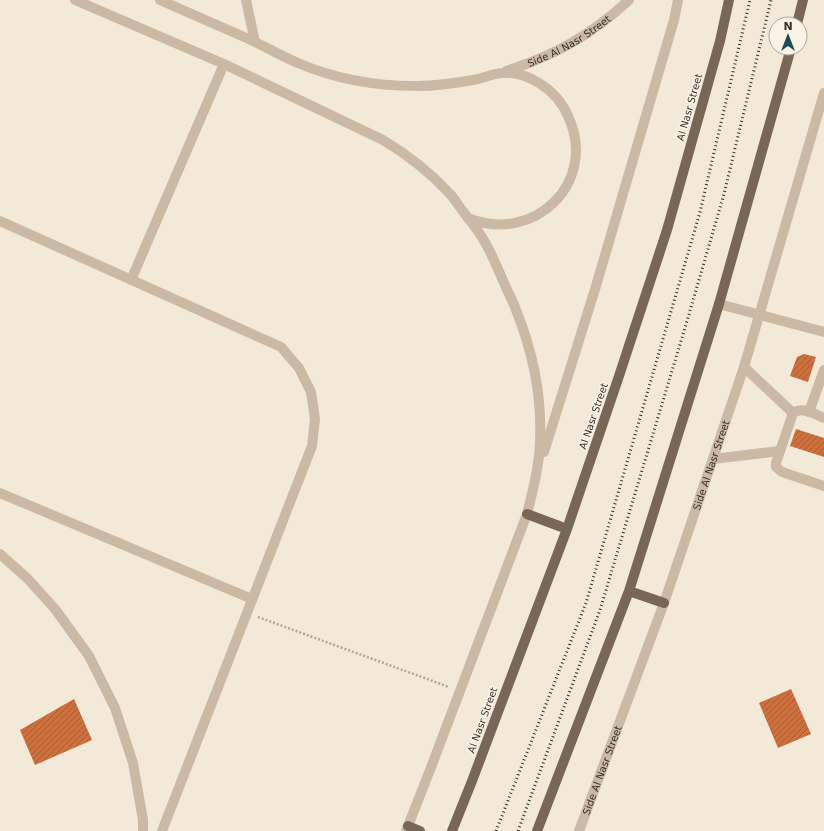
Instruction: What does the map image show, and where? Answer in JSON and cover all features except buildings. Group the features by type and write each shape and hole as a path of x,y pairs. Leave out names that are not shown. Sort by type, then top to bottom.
{"main road":[{"name":"Al Nasr Street","path":"452,831 566,529 620,376 667,230 720,41 729,0"},
{"path":"799,16 803,0"},
{"path":"537,831 629,591 719,304 789,56"},
{"path":"528,514 566,529"},
{"path":"629,591 664,603"},
{"path":"407,829 420,831"}],"street":[{"path":"75,0 224,64 383,140 401,151 434,177 452,196 483,238 516,308 532,356 540,412 540,443 536,475 528,514 407,829"},
{"name":"Side Al Nasr Street","path":"162,0 298,63 321,72 368,83 392,86 438,85 460,82 502,73 526,65 571,44 592,31 612,16 629,0"},
{"path":"246,0 254,42"},
{"path":"536,475 596,286 674,20 678,0"},
{"path":"131,280 224,64"},
{"path":"468,218 477,222 503,225 528,219 550,206 566,186 572,174 575,161 575,135 572,123 559,100 539,83 515,74 502,73"},
{"name":"Side Al Nasr Street","path":"579,831 664,603 744,367 824,93"},
{"path":"0,221 281,347 299,368 311,392 315,419 312,446 162,831"},
{"path":"719,304 824,332"},
{"path":"744,367 793,413"},
{"path":"809,412 824,370"},
{"path":"824,418 800,410 793,413 776,463 776,467 782,472 824,486"},
{"path":"713,458 780,452"},
{"path":"0,493 252,598"},
{"path":"0,554 28,579 55,609 89,656 115,708 133,763 143,820 143,831"}],"path":[{"path":"246,613 460,691"}],"railway":[{"path":"496,831 586,603 700,212 750,0"},
{"path":"518,831 600,610 724,194 771,0"}]}
